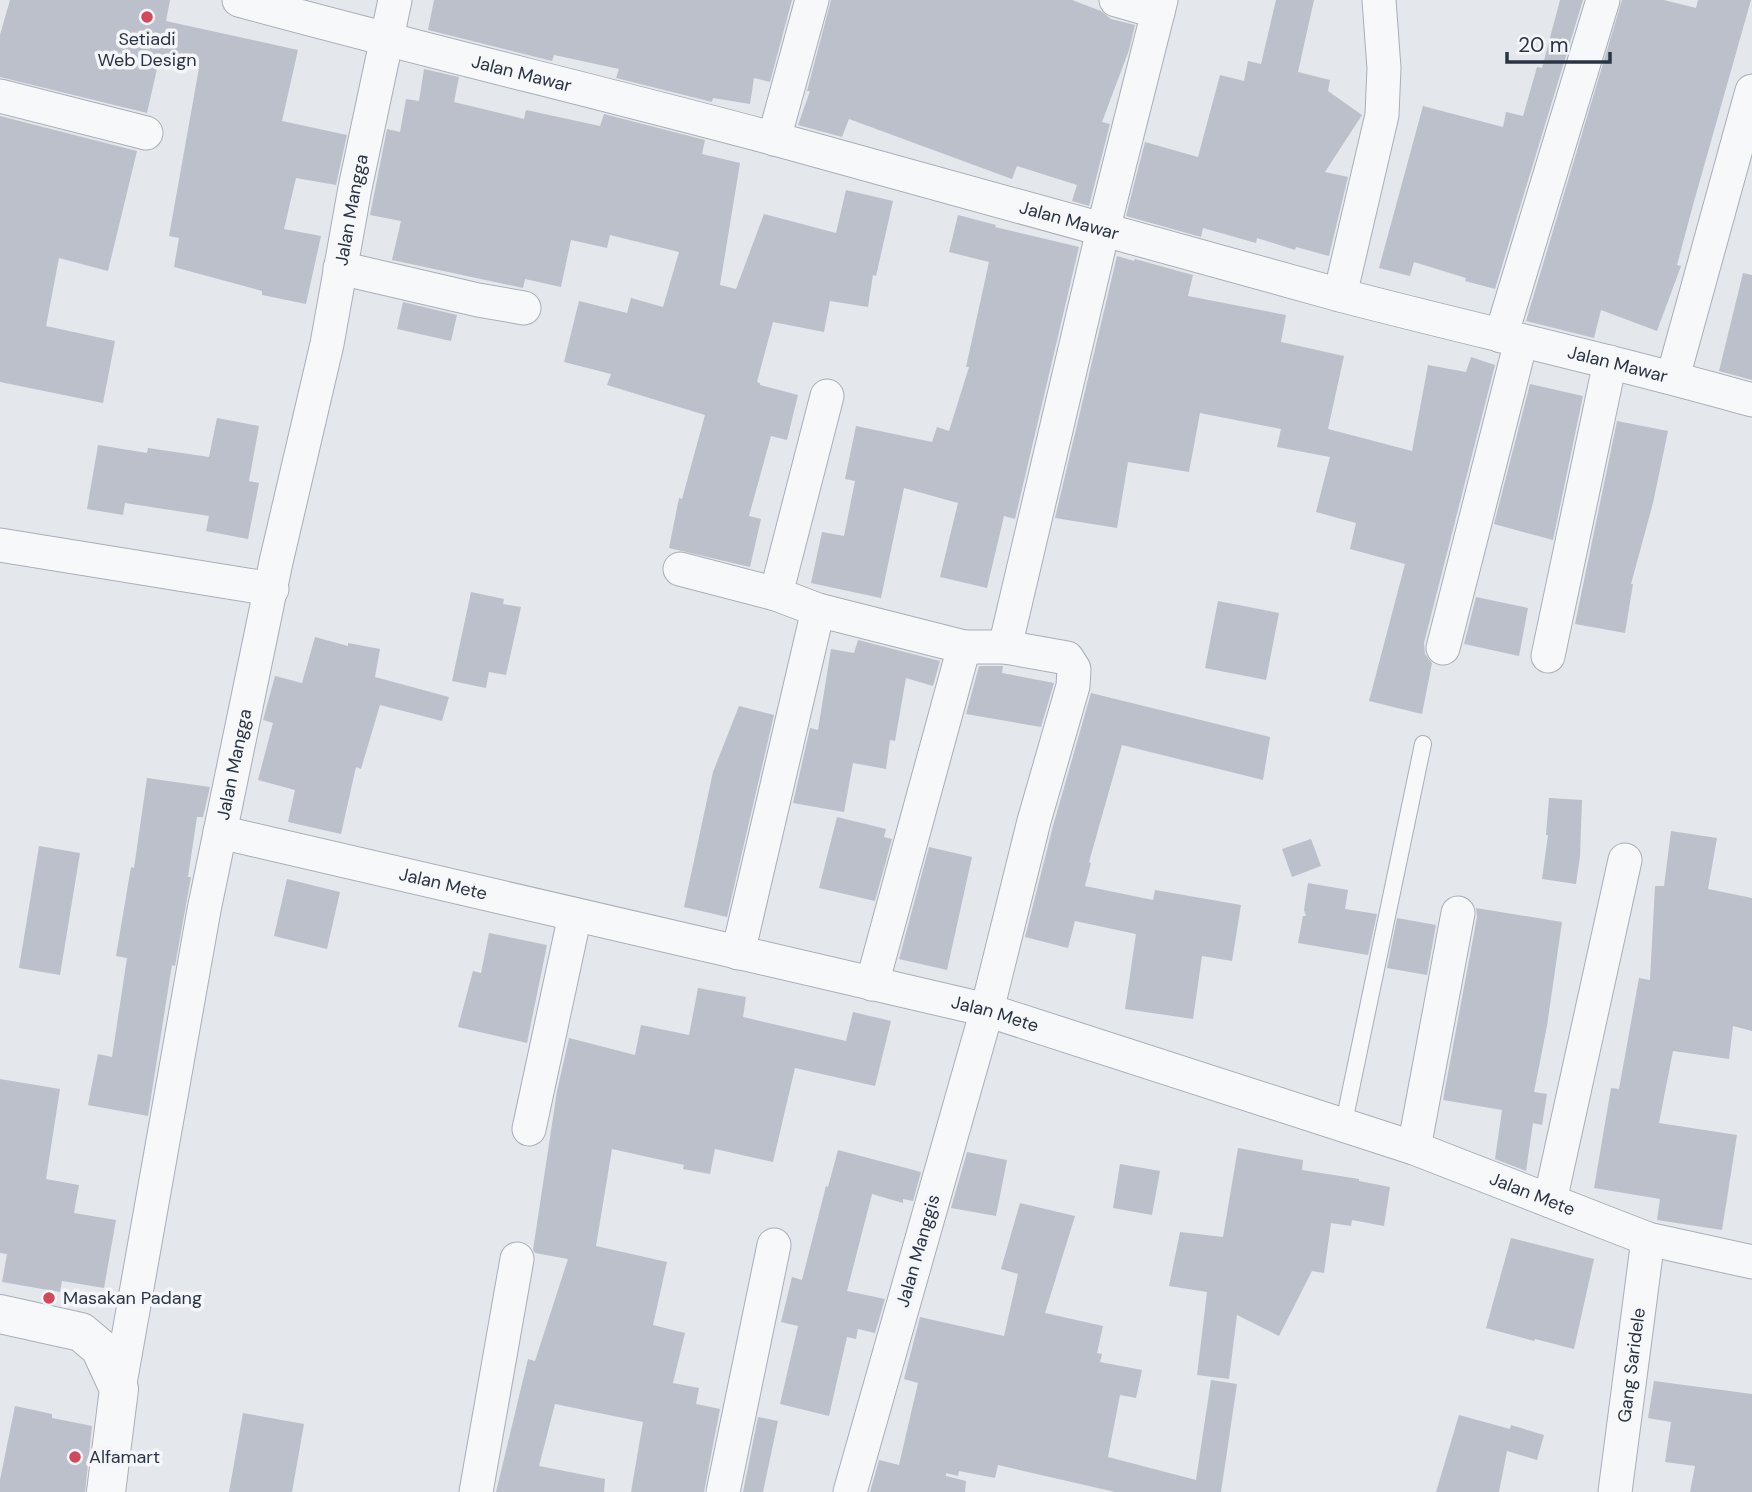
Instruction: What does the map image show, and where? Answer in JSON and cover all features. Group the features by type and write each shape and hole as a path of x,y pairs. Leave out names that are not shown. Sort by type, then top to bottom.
{"street":[{"name":"Jalan Mawar","path":"239,0 774,139 1340,295 1673,377 1752,400"},
{"name":"Jalan Mangga","path":"106,1492 119,1389 204,910 327,344 355,188 395,0"},
{"path":"774,139 812,0"},
{"path":"1005,647 1103,230 1159,6 1116,0"},
{"path":"1340,295 1382,115 1384,68 1379,0"},
{"path":"1443,648 1511,339 1603,0"},
{"path":"1673,377 1752,91"},
{"path":"0,96 146,133"},
{"path":"340,268 524,309"},
{"path":"1548,656 1610,362"},
{"path":"776,594 827,396"},
{"path":"0,545 272,589"},
{"name":"Jalan Manggis","path":"680,569 776,594 818,610 964,647 1005,647 1067,658 1074,669 1073,686 1034,821 987,1010 850,1492"},
{"path":"738,953 818,610"},
{"path":"872,984 964,647"},
{"name":"Jalan Mete","path":"220,832 987,1010 1414,1148 1648,1239 1752,1262"},
{"path":"1550,1201 1625,860"},
{"path":"1414,1148 1458,913"},
{"path":"529,1129 575,915"},
{"name":"Gang Saridele","path":"1615,1492 1648,1239"},
{"path":"723,1492 774,1245"},
{"path":"475,1492 517,1259"},
{"path":"0,1314 81,1332 100,1348 119,1389"}],"lane":[{"path":"1343,1127 1423,744"}],"building":[{"path":"10,0 170,0 166,21 298,50 282,121 347,135 336,185 296,178 284,229 321,236 306,304 262,295 262,291 174,267 179,238 169,236 199,68 159,60 147,113 0,77 0,35"},
{"path":"434,0 792,0 770,82 754,78 750,104 713,98 712,102 616,78 619,69 554,55 552,61 428,30"},
{"path":"831,0 1072,0 1101,11 1111,19 1135,25 1129,50 1102,122 1110,124 1089,206 1072,201 1077,185 1017,166 1012,179 849,119 842,137 798,125 810,91 807,91"},
{"path":"1276,0 1314,0 1298,72 1330,80 1328,91 1362,115 1325,172 1348,177 1329,256 1296,247 1295,250 1257,238 1256,243 1203,228 1201,237 1126,216 1145,142 1198,157 1220,75 1244,81 1248,61 1261,64"},
{"path":"1560,0 1583,0 1495,289 1414,262 1410,276 1379,268 1423,106 1503,127 1506,112 1523,116 1537,67 1542,68"},
{"path":"1622,0 1664,0 1696,8 1698,0 1751,0 1677,265 1681,266 1657,331 1601,310 1594,338 1526,321"},
{"path":"424,69 459,77 454,102 524,119 526,110 600,126 604,114 705,140 702,154 740,163 720,285 736,289 764,214 836,233 846,190 893,201 876,276 873,275 868,307 830,301 824,332 773,322 757,382 798,395 787,440 771,436 749,516 761,519 750,567 669,548 679,498 682,499 705,415 607,385 611,374 564,362 579,301 627,313 631,298 663,307 679,252 610,235 607,248 571,240 561,287 525,279 523,288 392,260 401,221 370,215 387,129 400,132 406,99 419,101"},
{"path":"0,116 137,151 108,271 59,258 46,326 115,341 103,403 0,382"},
{"path":"958,215 996,225 995,227 1079,247 1015,519 1004,516 987,588 940,577 958,503 904,488 881,598 811,583 822,532 844,536 855,481 845,479 856,426 932,442 937,427 949,431 969,367 966,367 989,262 949,252"},
{"path":"1117,256 1193,275 1188,296 1286,315 1281,342 1344,356 1328,429 1412,451 1428,365 1466,372 1471,357 1495,365 1424,643 1425,654 1432,663 1422,714 1369,701 1405,564 1350,549 1356,523 1316,512 1330,457 1277,447 1281,429 1200,413 1189,472 1128,462 1117,528 1055,518"},
{"path":"1743,273 1752,275 1752,380 1719,371"},
{"path":"403,302 457,315 451,341 397,329"},
{"path":"1530,384 1583,396 1553,540 1494,524"},
{"path":"217,418 259,426 249,481 259,483 248,539 206,531 209,516 125,503 123,515 87,509 98,445 147,453 148,448 209,457"},
{"path":"1617,421 1668,431 1653,503 1631,584 1625,633 1575,624"},
{"path":"471,592 504,599 503,604 521,607 506,675 489,672 486,688 452,681"},
{"path":"1476,597 1528,608 1519,656 1464,644"},
{"path":"1218,601 1279,613 1266,680 1205,668"},
{"path":"315,637 348,646 348,643 380,649 375,677 449,697 442,721 380,705 361,769 356,767 341,834 288,822 295,790 258,780 273,723 263,720 275,676 302,683"},
{"path":"858,640 940,661 933,686 906,678 895,741 890,740 886,769 853,763 844,812 793,803 810,728 818,730 831,649 854,653"},
{"path":"979,666 1003,666 1002,673 1054,683 1041,727 966,714"},
{"path":"1091,693 1270,737 1263,780 1122,745 1089,862 1091,863 1085,886 1153,900 1155,890 1241,905 1232,961 1202,956 1193,1019 1125,1009 1136,934 1075,921 1068,948 1025,937"},
{"path":"739,706 774,715 727,917 684,907 713,772"},
{"path":"147,778 210,787 203,817 197,817 188,877 191,877 175,966 172,965 148,1116 88,1105 98,1054 112,1057 127,958 116,956 131,867 134,868"},
{"path":"1549,798 1582,800 1576,884 1542,879 1548,835"},
{"path":"837,817 886,829 884,837 892,839 875,901 819,888"},
{"path":"1671,831 1717,838 1708,889 1752,898 1752,1031 1733,1026 1729,1059 1673,1051 1659,1123 1737,1135 1722,1230 1657,1220 1660,1199 1594,1188 1611,1088 1619,1089 1639,978 1650,980 1655,886 1664,886"},
{"path":"1311,839 1321,866 1292,877 1282,849"},
{"path":"39,846 80,853 60,975 19,968"},
{"path":"929,847 972,857 947,970 899,959"},
{"path":"287,879 340,892 327,949 274,936"},
{"path":"1308,883 1348,890 1345,909 1377,914 1368,955 1298,943 1303,916 1306,916 1304,910"},
{"path":"1476,908 1562,922 1547,1026 1534,1092 1547,1094 1542,1125 1533,1123 1526,1171 1495,1159 1502,1110 1443,1100 1477,917"},
{"path":"1397,918 1436,925 1427,975 1387,968"},
{"path":"489,933 547,945 527,1043 458,1027 473,971 481,973"},
{"path":"698,988 746,997 743,1017 846,1041 853,1012 891,1021 875,1086 795,1068 773,1162 715,1149 710,1174 683,1169 684,1165 612,1149 596,1246 667,1262 653,1325 685,1333 673,1383 699,1388 696,1404 720,1409 704,1492 631,1492 643,1422 555,1404 539,1466 605,1479 604,1492 496,1492 528,1359 535,1361 568,1259 535,1253 533,1250 557,1091 569,1038 635,1055 641,1025 689,1035"},
{"path":"0,1079 60,1089 46,1179 79,1185 74,1213 116,1220 104,1288 62,1281 60,1292 2,1282 7,1254 0,1253"},
{"path":"1238,1148 1303,1160 1302,1170 1390,1187 1384,1226 1352,1220 1351,1226 1331,1223 1324,1273 1312,1271 1279,1336 1237,1315 1229,1379 1197,1375 1207,1292 1169,1286 1180,1232 1223,1237"},
{"path":"838,1150 921,1172 913,1201 903,1199 903,1203 872,1194 847,1291 885,1299 875,1333 858,1329 856,1339 847,1337 829,1416 780,1404 798,1326 781,1322 792,1277 802,1280"},
{"path":"967,1152 1007,1160 996,1216 951,1208"},
{"path":"1120,1164 1160,1171 1152,1215 1113,1208"},
{"path":"1020,1203 1075,1216 1045,1313 1103,1326 1097,1353 1102,1354 1100,1362 1142,1370 1136,1398 1120,1395 1108,1457 1196,1480 1211,1380 1237,1384 1221,1492 1115,1492 998,1465 995,1478 959,1471 958,1476 946,1473 946,1476 966,1481 965,1492 870,1492 879,1460 899,1465 918,1383 904,1379 920,1317 1004,1336 1018,1274 1001,1269"},
{"path":"1511,1238 1594,1259 1574,1349 1486,1328"},
{"path":"1654,1381 1752,1394 1752,1492 1690,1492 1695,1466 1665,1462 1671,1422 1648,1418"},
{"path":"15,1406 52,1414 52,1418 92,1426 85,1492 0,1492"},
{"path":"243,1413 304,1424 292,1492 229,1492"},
{"path":"1459,1415 1510,1429 1511,1425 1544,1435 1537,1460 1507,1451 1499,1492 1436,1492"},
{"path":"758,1417 778,1421 763,1492 743,1492"}],"place":[{"name":"Setiadi Web Design","path":"147,17"},
{"name":"Masakan Padang","path":"49,1298"},
{"name":"Alfamart","path":"75,1457"}]}
